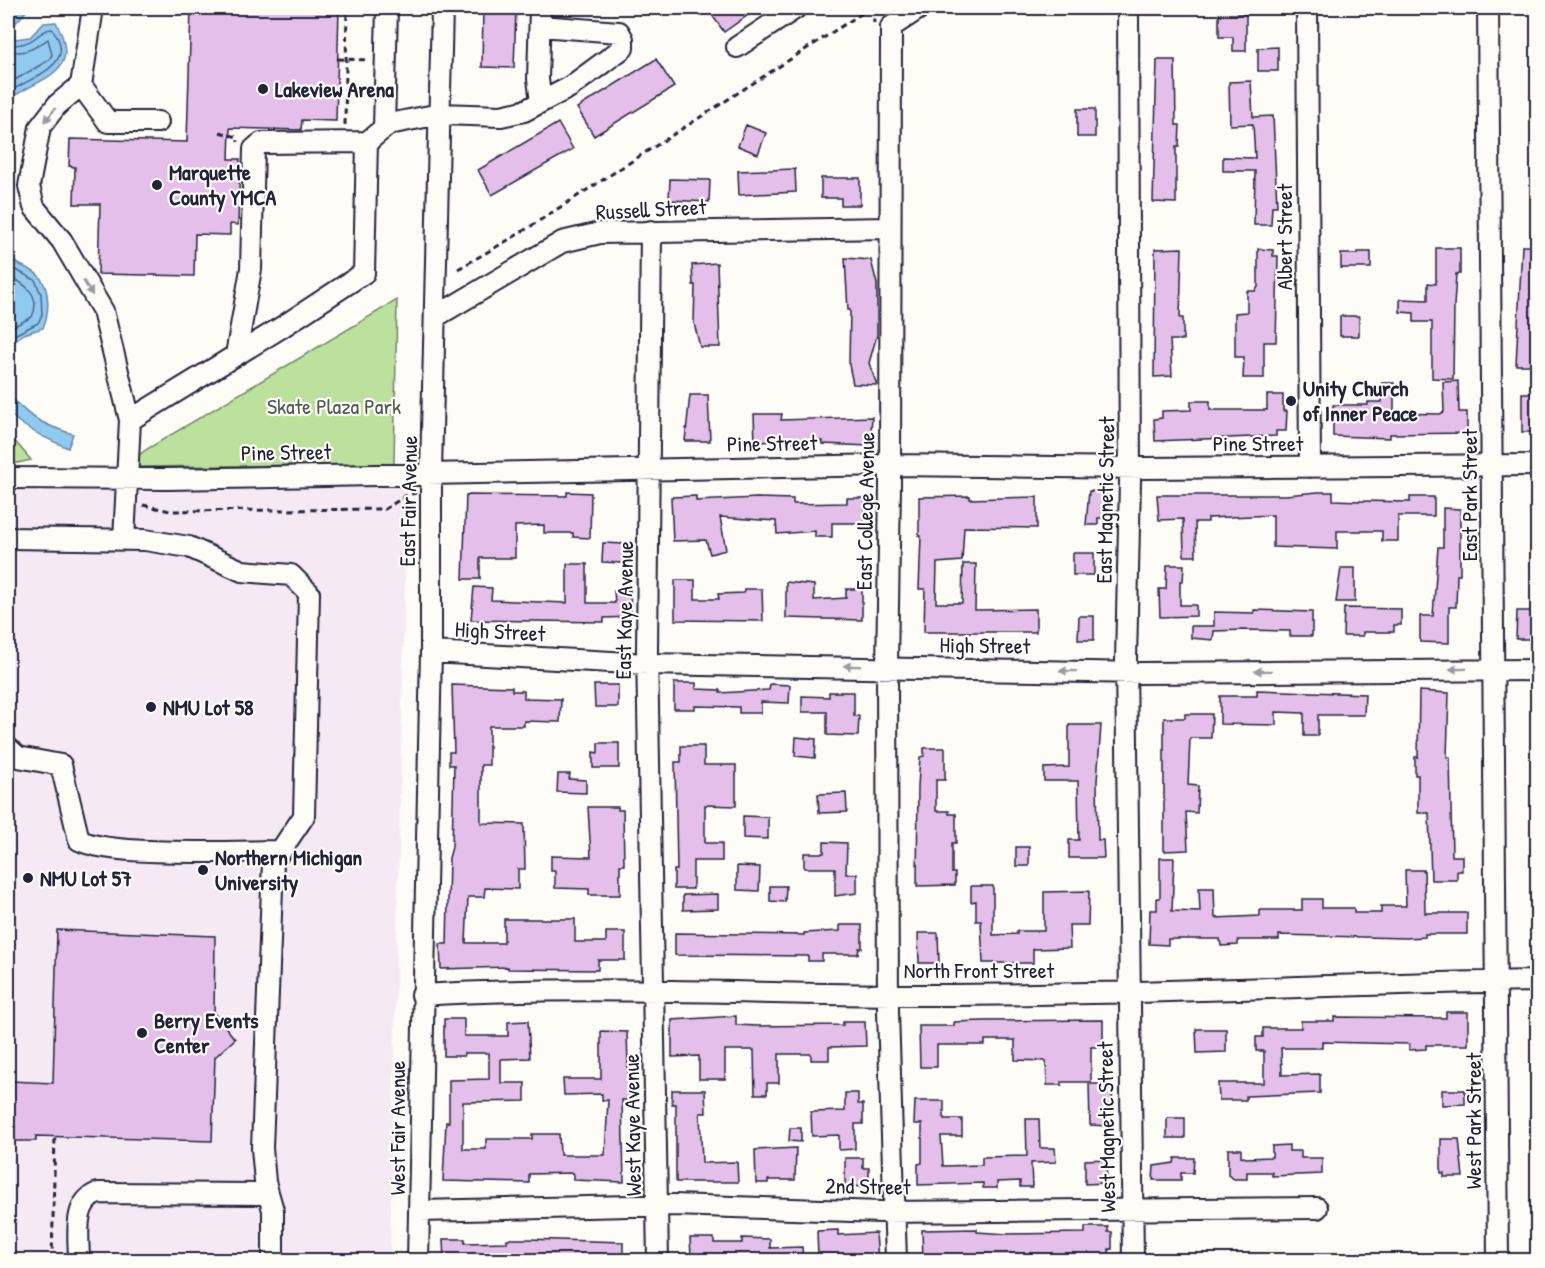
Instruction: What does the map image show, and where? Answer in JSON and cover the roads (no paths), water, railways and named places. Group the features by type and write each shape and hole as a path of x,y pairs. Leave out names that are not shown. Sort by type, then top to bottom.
{"street":[{"path":"93,8 81,85 57,105 40,127 29,186 34,207 62,241 103,311 130,420 125,479 124,540"},
{"name":"East Fair Avenue","path":"422,995 431,652 431,472 442,8"},
{"path":"737,47 796,8"},
{"name":"East College Avenue","path":"896,1260 888,995 887,666 891,27 921,8"},
{"name":"East Magnetic Street","path":"1128,8 1129,993"},
{"name":"Albert Street","path":"1307,8 1310,467"},
{"name":"East Park Street","path":"1488,8 1497,982"},
{"path":"378,9 384,128"},
{"path":"236,355 251,269 254,149 261,143 367,142 389,124 440,114 501,116 524,111 570,87 623,48 623,39 619,32 540,17 538,79 541,102"},
{"path":"81,85 108,122 158,122"},
{"path":"130,420 364,273 367,142"},
{"name":"Russell Street","path":"435,317 562,242 600,233 889,228"},
{"name":"East Kaye Avenue","path":"651,231 647,664 655,989"},
{"name":"Pine Street","path":"8,478 125,479 890,465 1130,468 1538,465"},
{"path":"8,538 124,540 189,547 242,571 291,575 309,593 304,816 273,862 262,1148 274,1221 273,1260"},
{"name":"High Street","path":"431,652 647,664 887,666 1127,672 1538,670"},
{"path":"8,748 18,757 61,765 79,840 89,845 130,849 281,851"},
{"name":"North Front Street","path":"422,995 655,989 888,995 1129,993 1538,981"},
{"name":"West Park Street","path":"1497,982 1498,1260"},
{"name":"West Kaye Avenue","path":"655,989 658,1260"},
{"name":"West Magnetic Street","path":"1129,993 1133,1260"},
{"name":"West Fair Avenue","path":"418,1260 422,995"},
{"path":"79,1260 81,1208 90,1195 98,1193 268,1194"},
{"name":"2nd Street","path":"420,1211 657,1205 894,1211 1317,1208"}],"water":[{"path":"8,8 29,8 11,28 15,39 30,37 44,23 56,22 63,39 65,53 56,71 8,100"},
{"path":"8,255 15,262 39,276 46,288 48,302 43,328 24,334 8,345"},
{"path":"8,392 28,414 73,434 68,448 18,421 8,410"}],"place":[{"name":"Lakeview Arena","path":"263,89"},
{"name":"Marquette County YMCA","path":"157,185"},
{"name":"Unity Church of Inner Peace","path":"1291,401"},
{"name":"NMU Lot 58","path":"151,707"},
{"name":"Northern Michigan University","path":"203,870"},
{"name":"NMU Lot 57","path":"28,878"},
{"name":"Berry Events Center","path":"142,1033"}],"park label":[{"name":"Skate Plaza Park","path":"334,406"}]}
